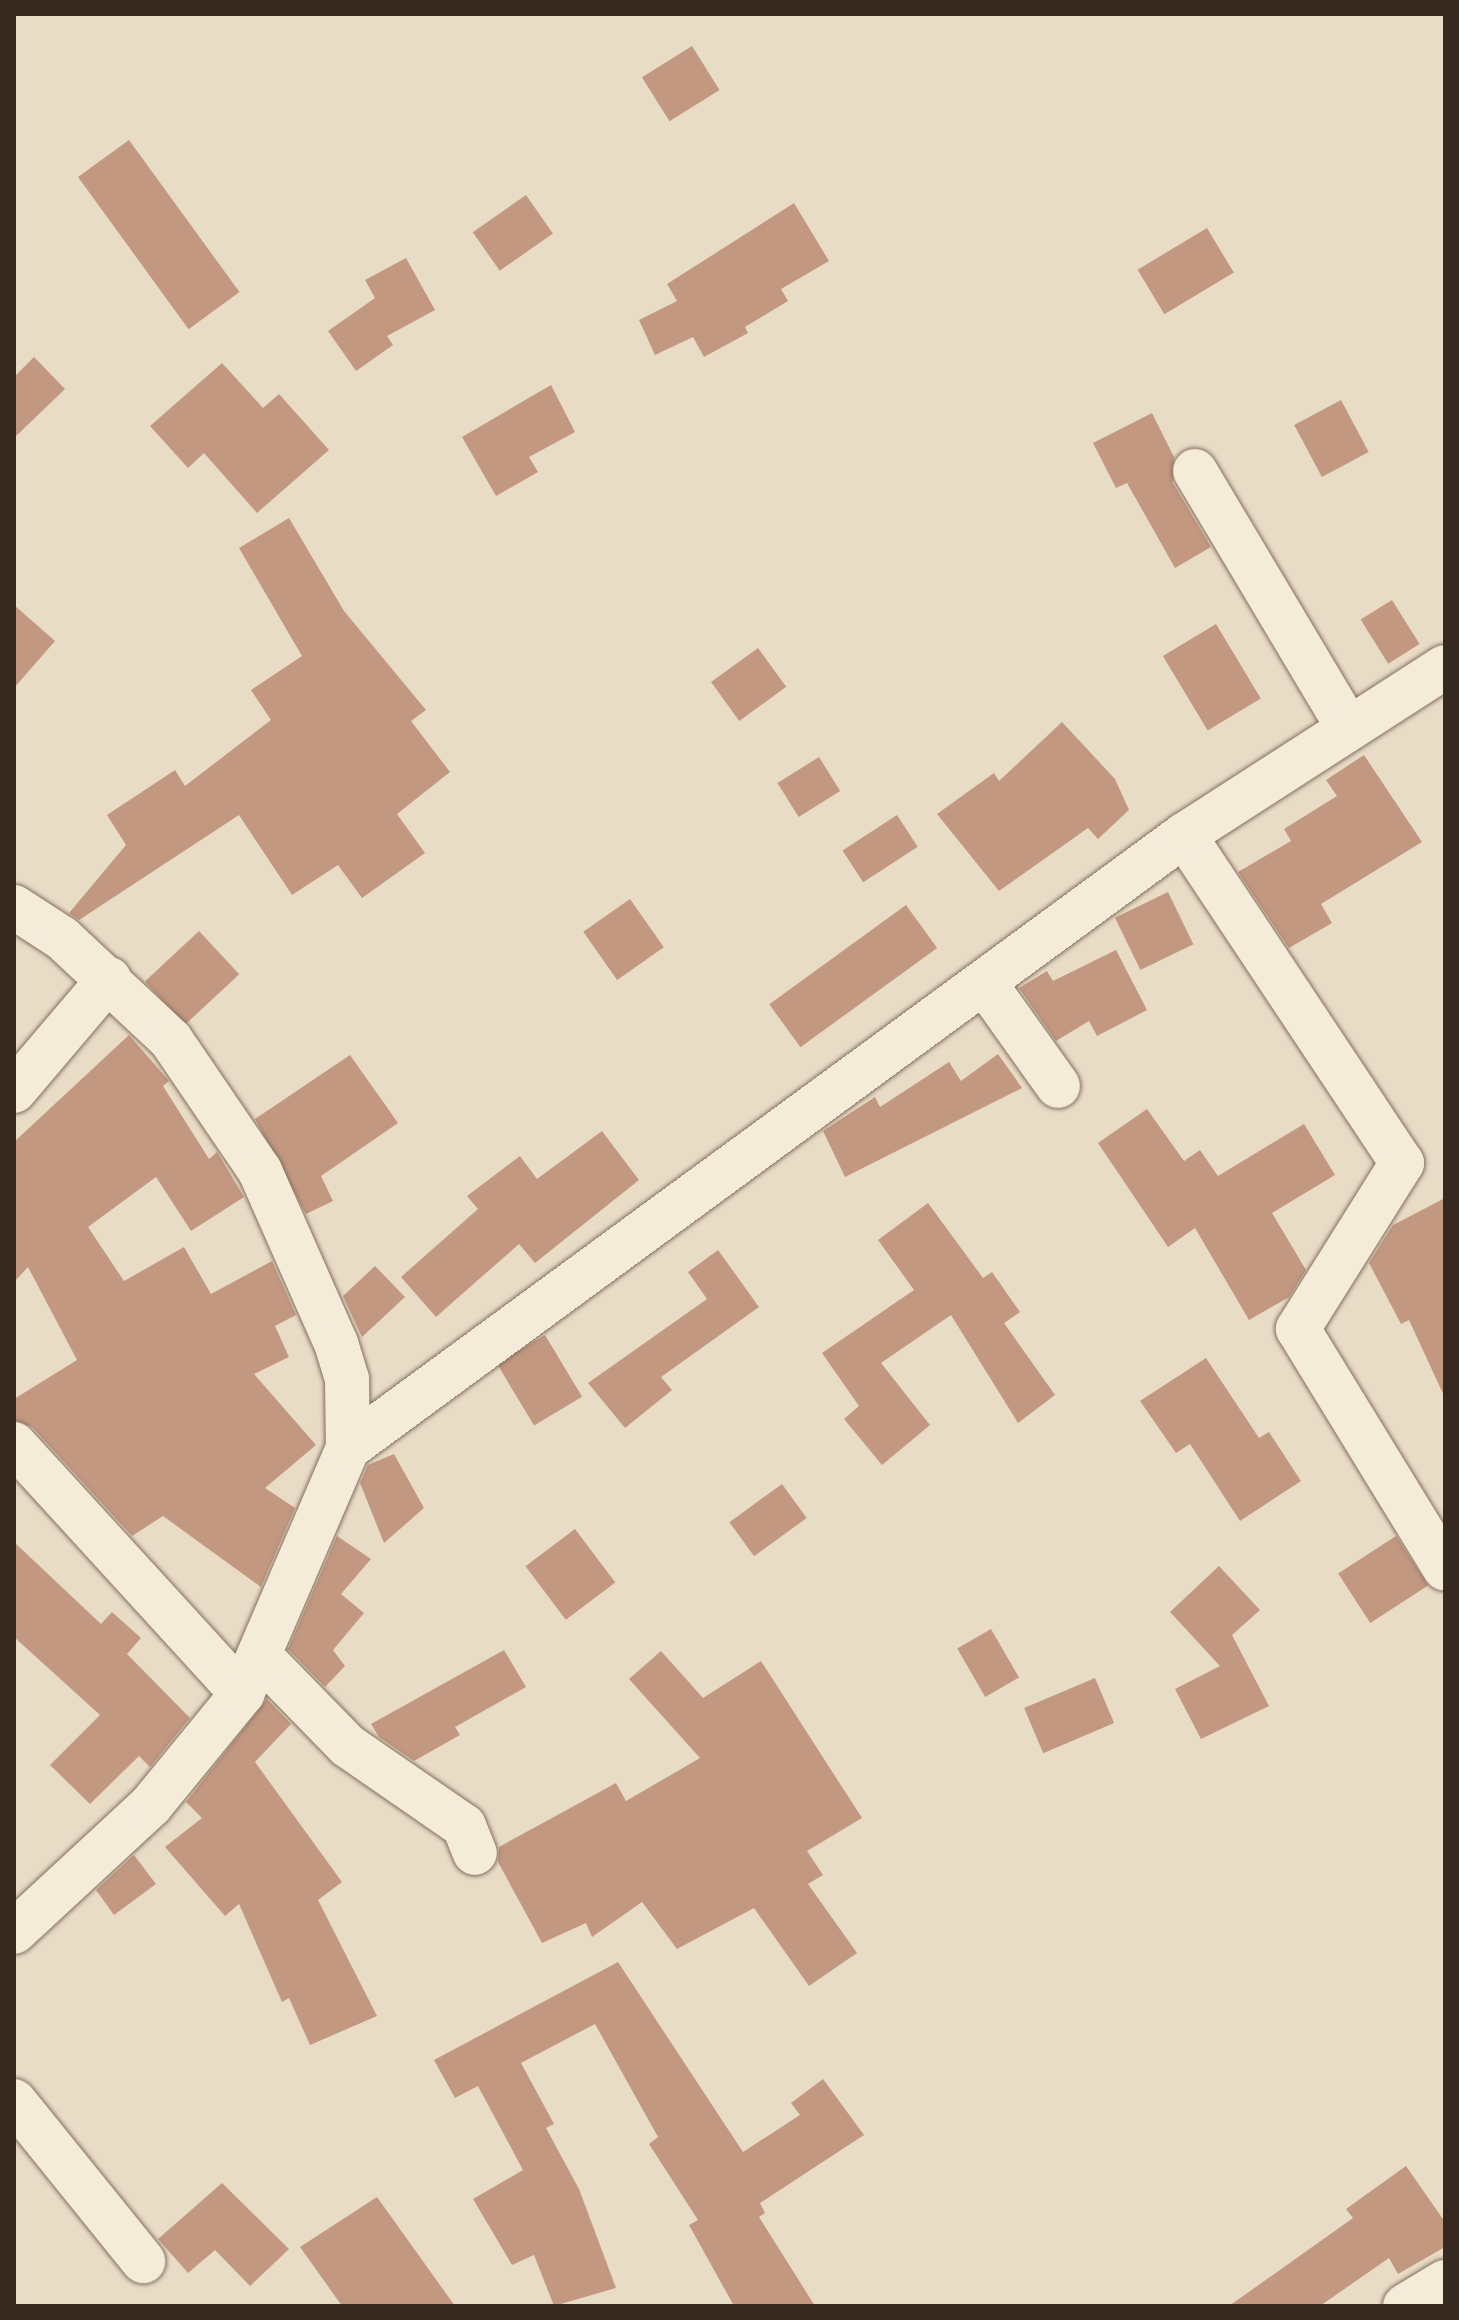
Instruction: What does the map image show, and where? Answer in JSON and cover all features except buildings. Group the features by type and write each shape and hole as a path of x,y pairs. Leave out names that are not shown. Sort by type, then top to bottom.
{"street":[{"path":"1195,471 1349,729"},
{"path":"348,1448 986,985 1184,835 1445,667"},
{"path":"1184,835 1402,1163 1298,1329 1445,1569"},
{"path":"14,907 109,979 171,1040 260,1171 336,1343 347,1379 348,1448 252,1676 151,1805 14,1932"},
{"path":"14,1091 109,979"},
{"path":"986,985 1058,1086"},
{"path":"14,1444 252,1676 464,1826 475,1853"},
{"path":"14,2101 143,2261"},
{"path":"1405,2306 1445,2282"}]}
